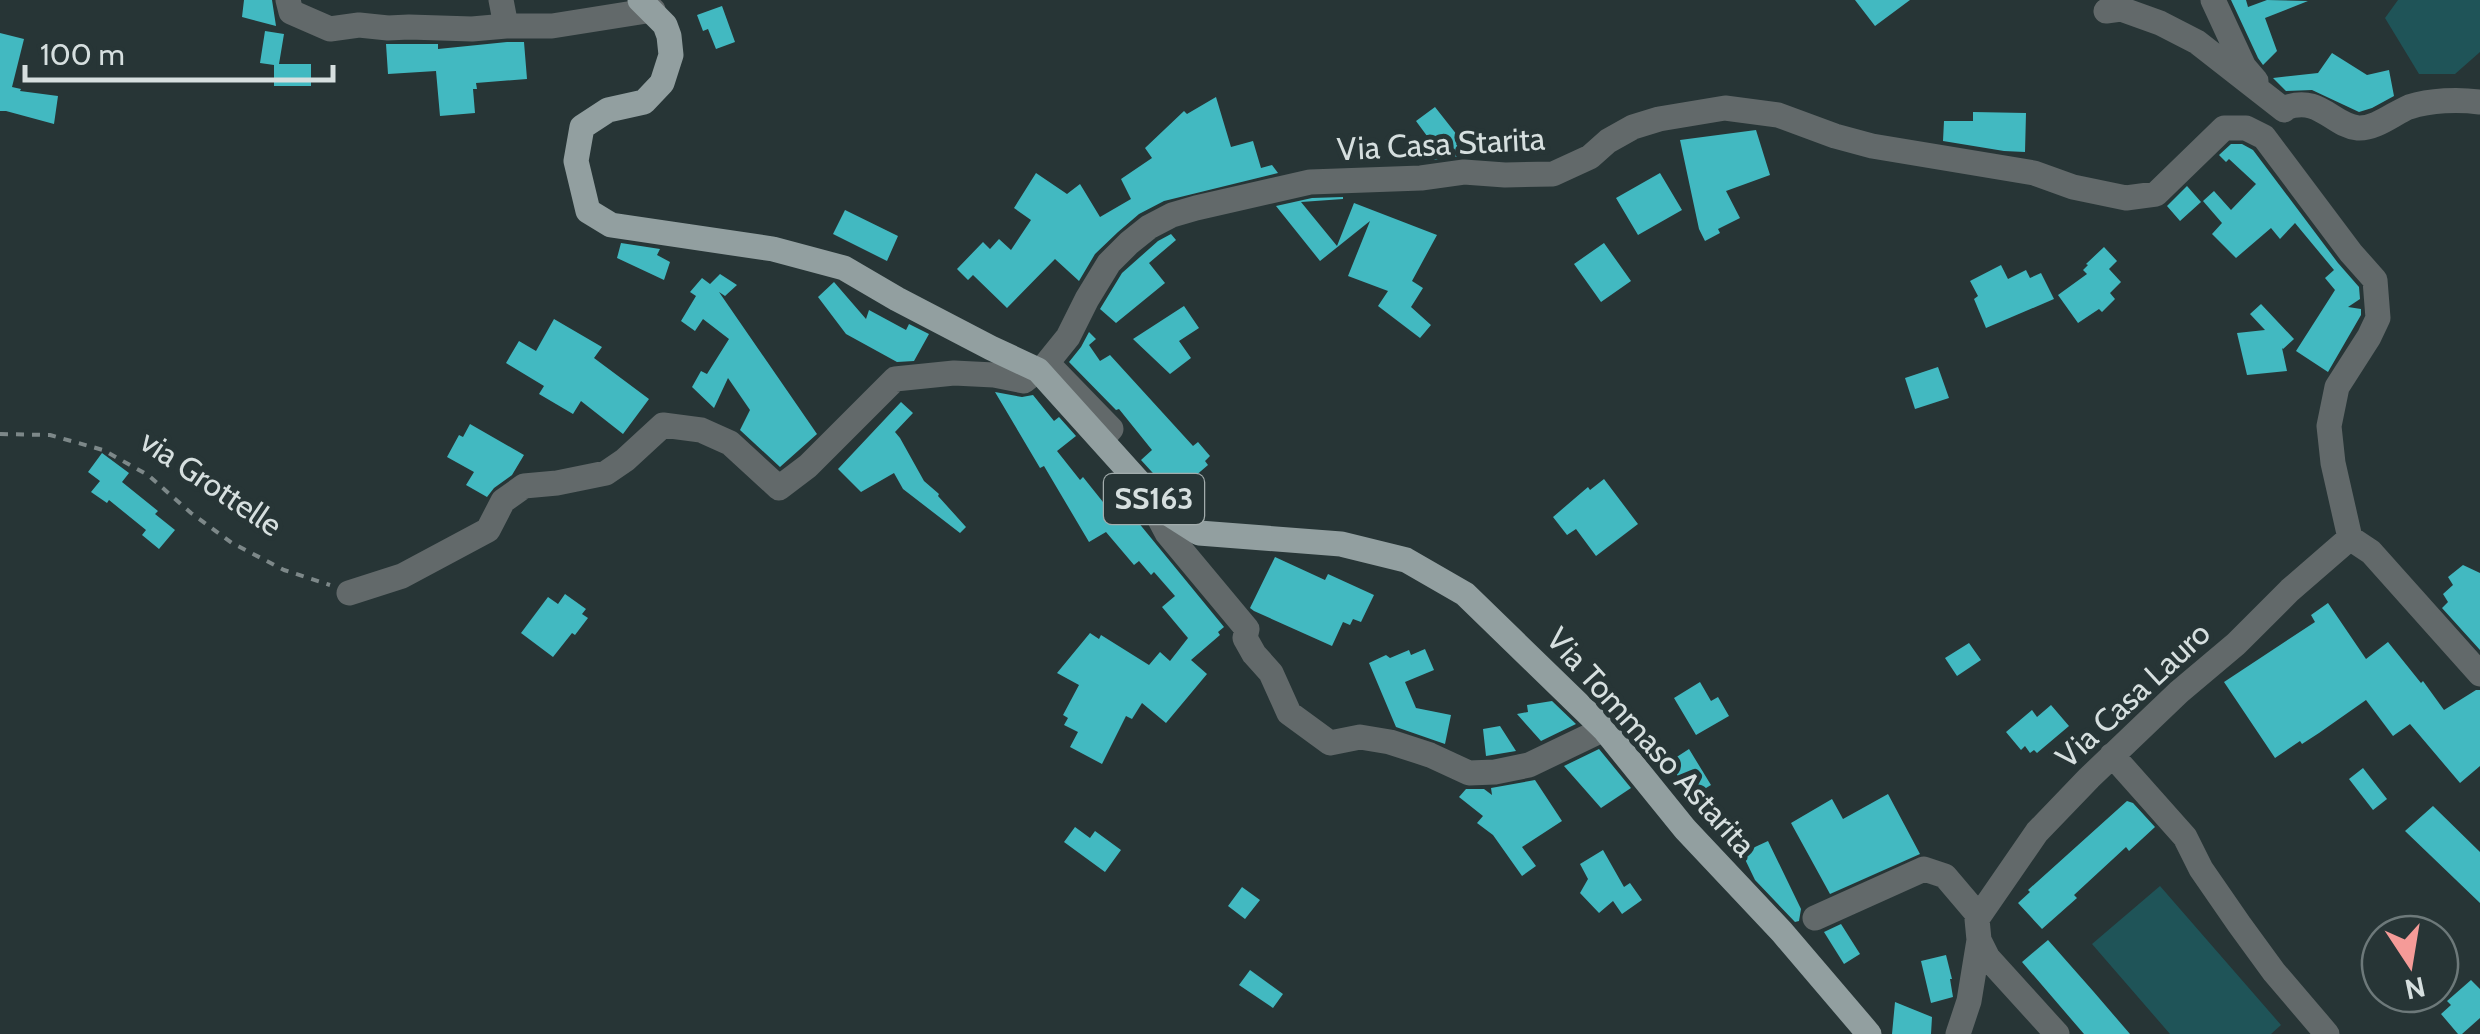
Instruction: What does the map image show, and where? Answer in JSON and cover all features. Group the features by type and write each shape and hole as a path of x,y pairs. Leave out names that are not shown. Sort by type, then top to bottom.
{"main road":[{"name":"Via Tommaso Astarita","path":"646,5 665,25 671,54 662,83 644,102 608,110 582,127 576,161 588,211 611,225 773,249 844,268 1038,370 1166,512 1199,532 1341,544 1406,560 1465,594 1604,728 1686,829 1782,932 1869,1034"}],"street":[{"path":"288,0 291,12 330,29 358,25 472,29 552,26 646,5"},
{"path":"501,0 506,26"},
{"path":"2213,0 2244,66 2284,109"},
{"path":"2106,11 2122,9 2160,22 2197,42 2284,109"},
{"path":"2480,102 2422,104 2358,128 2321,109 2296,104 2284,109 2264,137 2375,280 2378,318 2337,386 2329,426 2350,538 2371,552 2480,674"},
{"name":"Via Casa Starita","path":"1102,440 1111,429 1047,362 1068,337 1109,264 1139,235 1172,215 1310,182 1421,178 1464,172 1553,174 1590,157 1608,141 1633,128 1658,119 1725,108 1778,115 1872,146 2034,173 2072,187 2126,198 2156,194 2224,128 2246,128 2264,137"},
{"path":"349,592 402,576 488,530 503,501 524,486 606,473 663,425 701,430 730,442 779,488 808,466 895,379 954,373 1024,381 1038,370"},
{"path":"1142,485 1167,533 1247,630 1245,638 1271,672 1289,713 1330,743 1360,737 1390,742 1430,754 1468,773 1495,772 1529,765 1604,728"},
{"name":"Via Casa Lauro","path":"1958,1034 1968,1001 1979,928 2036,832 2180,692 2350,538"},
{"path":"2112,756 2186,837 2202,870 2239,924 2327,1034"},
{"path":"1816,918 1924,869 1945,876 1979,928 1988,958 2058,1034"}],"path":[{"name":"via Grottelle","path":"0,434 50,435 103,450 148,475 232,543 284,570 349,592"}],"shaded area":[{"path":"2398,0 2480,0 2480,52 2455,74 2419,74 2385,18"},
{"path":"2160,886 2281,1025 2271,1034 2170,1034 2092,944"}],"building":[{"path":"244,0 272,0 276,26 242,17"},
{"path":"1855,0 1910,0 1875,26"},
{"path":"2231,0 2246,0 2248,7 2267,0 2308,1 2265,18 2277,51 2263,65"},
{"path":"722,6 735,42 716,49 697,15"},
{"path":"265,31 284,34 279,64 311,64 311,86 274,86 274,65 260,63"},
{"path":"0,33 24,39 12,87 58,96 54,124 0,111"},
{"path":"524,42 527,79 476,83 475,113 440,116 436,71 388,74 386,44 438,44 438,49"},
{"path":"2332,53 2367,75 2389,70 2394,96 2359,112 2312,90 2286,91 2273,78 2318,73"},
{"path":"1216,97 1231,147 1253,141 1261,168 1272,165 1278,173 1164,201 1139,214 1118,232 1095,254 1079,281 1055,259 1007,308 973,275 968,280 957,269 983,242 990,249 999,239 1011,250 1031,220 1014,208 1036,173 1067,194 1080,184 1100,217 1131,199 1121,179 1152,158 1145,148 1184,111 1187,114"},
{"path":"1435,107 1461,140 1456,144 1463,154 1460,156 1432,160 1418,142 1427,136 1416,121"},
{"path":"1973,112 2026,113 2025,152 1943,141 1944,121 1973,121"},
{"path":"1756,130 1770,175 1726,191 1740,218 1705,241 1680,140"},
{"path":"2231,144 2253,150 2359,287 2360,299 2348,307 2361,309 2361,315 2328,372 2296,351 2335,290 2325,278 2334,270 2295,223 2280,239 2271,228 2236,258 2212,234 2222,223 2203,201 2214,191 2231,210 2256,184 2229,159 2226,162 2219,155"},
{"path":"1660,173 1682,210 1638,235 1616,198"},
{"path":"2187,186 2201,202 2180,221 2167,206"},
{"path":"1343,197 1301,202 1337,246 1354,203 1437,235 1412,281 1423,288 1411,307 1431,325 1420,338 1378,306 1388,291 1348,276 1370,221 1320,261 1276,206 1312,198"},
{"path":"845,210 898,236 887,261 833,234"},
{"path":"1171,234 1176,240 1149,263 1165,283 1116,323 1100,309 1122,273"},
{"path":"621,243 660,249 657,255 670,262 664,280 617,258"},
{"path":"1604,243 1631,281 1601,302 1574,264"},
{"path":"2104,247 2117,261 2109,269 2121,282 2110,293 2115,299 2102,312 2099,309 2078,323 2058,295 2087,274 2083,270 2086,264"},
{"path":"2001,265 2008,279 2026,270 2030,278 2041,273 2054,299 1986,328 1970,281"},
{"path":"720,274 737,285 725,296 719,292 817,434 780,467 740,430 750,410 728,378 714,408 692,387 701,371 707,374 729,339 703,319 695,331 681,321 696,296 690,292 702,278 710,284"},
{"path":"834,282 866,319 869,310 906,330 909,324 929,334 914,361 897,362 846,334 818,297"},
{"path":"2261,304 2294,339 2282,348 2287,371 2247,375 2237,333 2265,330 2250,314"},
{"path":"1184,306 1199,328 1179,341 1191,358 1170,374 1133,339"},
{"path":"554,319 602,347 594,358 649,399 623,434 581,401 573,414 539,394 544,386 506,363 519,341 536,351"},
{"path":"1089,332 1096,339 1089,345 1100,361 1110,355 1193,446 1198,442 1210,456 1205,461 1208,465 1173,495 1141,460 1152,450 1119,409 1069,362"},
{"path":"1938,367 1949,398 1915,409 1905,378"},
{"path":"995,392 1033,395 1054,421 1059,417 1076,436 1057,451 1103,502 1121,492 1137,513 1133,516 1224,627 1191,660 1207,674 1166,723 1142,703 1132,719 1126,716 1102,764 1070,747 1078,732 1064,725 1068,718 1063,715 1079,685 1057,673 1090,633 1099,639 1101,635 1149,665 1160,652 1170,661 1188,638 1162,607 1175,596 1154,572 1151,575 1139,561 1134,565 1106,532 1089,542"},
{"path":"901,402 913,413 895,432 924,481 966,527 960,533 903,489 894,473 861,492 838,469"},
{"path":"470,424 524,455 512,475 487,497 466,485 474,472 447,457"},
{"path":"102,453 129,473 122,482 175,530 159,549 142,535 146,530 109,500 107,503 91,492 100,481 88,472"},
{"path":"1604,479 1638,524 1596,556 1576,529 1567,535 1553,517 1588,487 1590,490"},
{"path":"1275,557 1325,580 1328,574 1374,595 1361,622 1343,622 1332,646 1250,608"},
{"path":"2463,565 2480,573 2480,650 2442,608 2448,602 2443,594 2453,585 2448,577"},
{"path":"565,594 586,609 582,614 588,618 553,657 521,633 548,597 558,604"},
{"path":"2328,603 2366,659 2388,642 2444,710 2480,690 2480,766 2460,783 2410,724 2393,736 2366,700 2275,758 2224,682 2315,622 2311,615"},
{"path":"1969,643 1981,660 1957,676 1945,658"},
{"path":"1425,649 1434,670 1405,682 1416,708 1451,715 1445,744 1396,727 1369,663 1386,655 1390,658 1409,650 1411,655"},
{"path":"1700,682 1711,701 1718,697 1729,716 1696,735 1674,698"},
{"path":"1552,701 1576,724 1541,741 1517,714 1528,712 1527,705"},
{"path":"2051,705 2069,726 2037,753 2030,753 2025,746 2021,750 2006,732 2032,710 2037,717"},
{"path":"1500,726 1516,751 1486,756 1483,729"},
{"path":"1599,749 1631,788 1601,808 1564,766"},
{"path":"1689,749 1711,785 1691,797 1669,762"},
{"path":"2363,768 2387,799 2373,810 2349,779"},
{"path":"1535,780 1562,821 1522,847 1536,866 1522,876 1493,835 1477,823 1483,816 1459,797 1466,789 1484,789 1492,795 1491,788"},
{"path":"1888,794 1920,854 1830,894 1791,823 1832,799 1843,819"},
{"path":"2127,801 2155,827 2129,851 2126,847 2042,929 2018,903"},
{"path":"2433,806 2480,852 2480,903 2405,831"},
{"path":"1075,827 1090,838 1095,831 1121,850 1105,872 1064,842"},
{"path":"1768,841 1801,909 1799,921 1795,922 1755,880 1742,853"},
{"path":"1603,850 1624,887 1630,883 1642,900 1622,914 1613,901 1599,913 1580,893 1588,879 1580,864"},
{"path":"1242,887 1260,900 1245,919 1228,906"},
{"path":"1841,924 1860,954 1844,964 1824,932"},
{"path":"2048,940 2130,1034 2084,1034 2022,962"},
{"path":"1946,955 1953,997 1931,1003 1921,961"},
{"path":"1250,970 1283,994 1273,1008 1239,985"},
{"path":"2471,980 2480,989 2480,1018 2458,1034 2441,1014 2460,1014 2460,990"},
{"path":"1895,1002 1932,1017 1931,1034 1892,1034"}]}
